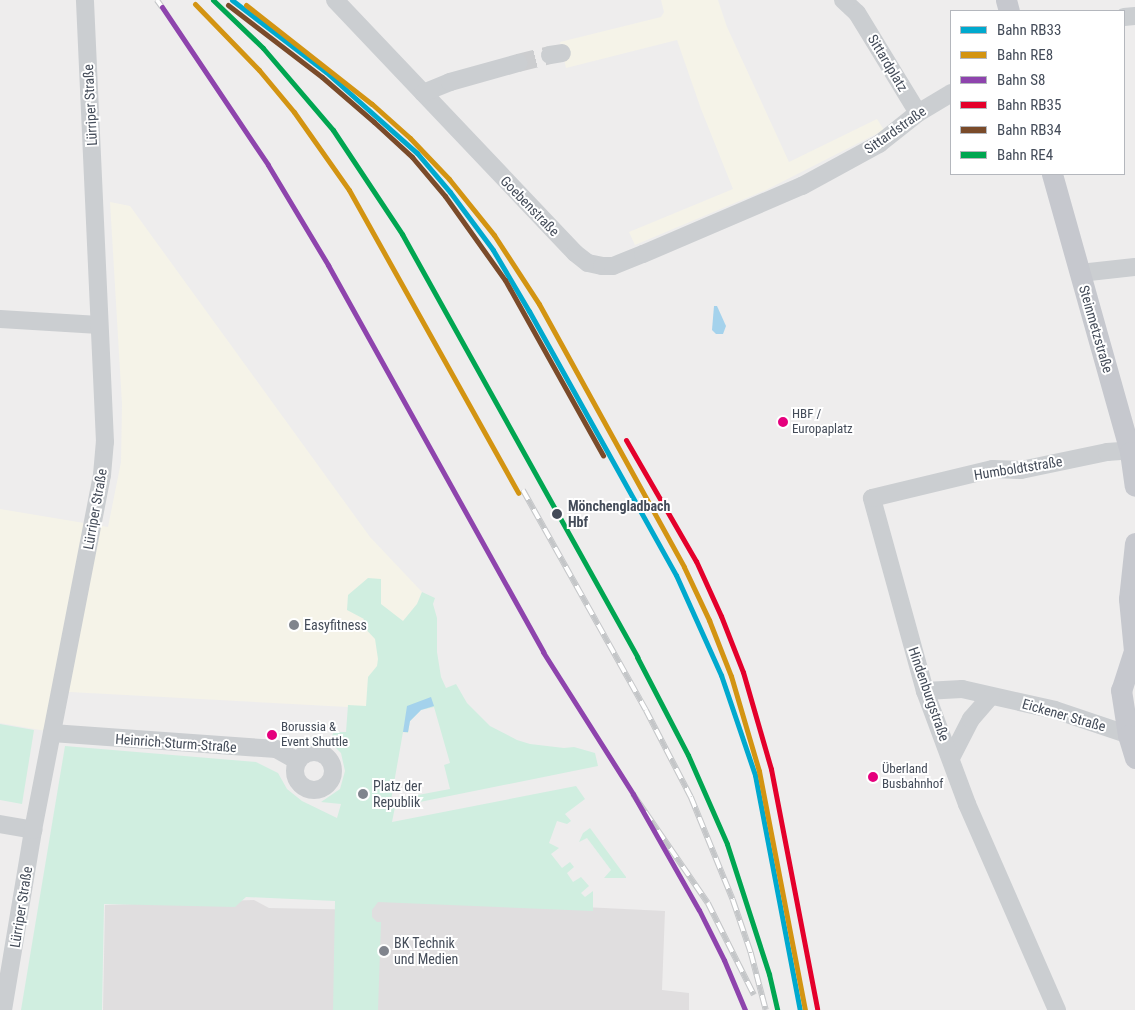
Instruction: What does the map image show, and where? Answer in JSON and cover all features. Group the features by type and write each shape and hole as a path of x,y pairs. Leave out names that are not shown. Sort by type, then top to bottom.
{"main road":[{"name":"Steinmetzstraße","path":"1052,175 1132,451 1135,486"},
{"path":"1135,543 1129,599 1134,657 1122,690 1135,758"}],"street":[{"name":"Lürriper Straße","path":"3,1010 33,830 102,475 105,442 85,0"},
{"name":"Goebenstraße","path":"335,0 557,234 588,262 602,266 613,266 812,181"},
{"name":"Sittardplatz","path":"843,0 863,6 918,113"},
{"path":"423,93 450,82 518,63"},
{"name":"Sittardstraße","path":"812,181 879,144 918,113 950,94"},
{"path":"1080,273 1135,267"},
{"path":"0,319 100,325"},
{"name":"Humboldtstraße","path":"872,498 993,469 1021,470 1107,452 1132,451"},
{"name":"Hindenburgstraße","path":"872,498 925,691 967,804 1057,1010"},
{"name":"Eickener Straße","path":"925,691 962,689 1055,710 1131,736"},
{"path":"951,758 971,719 991,696"},
{"name":"Heinrich-Sturm-Straße","path":"52,733 276,749 298,761"},
{"path":"0,824 33,830"},
{"name":"Hindenburgstraße","path":"1051,993 1067,1010"}],"shaded area":[{"path":"661,0 718,0 727,27 789,162 877,119 884,130 766,190 635,245 629,232 733,189 701,109 677,40 566,68 560,42 661,17 664,12"},
{"path":"110,202 130,206 370,537 422,592 417,604 403,622 367,708 51,691 46,731 0,723 0,509 108,527 121,462 122,404"},
{"name":"BK Technik und Medien","path":"378,897 665,911 662,990 689,993 689,1010 103,1010 105,905 254,900 269,908 371,910"}],"green space":[{"path":"368,578 381,579 381,604 403,621 417,604 422,592 435,598 433,604 437,618 437,652 441,677 446,688 456,684 467,703 490,726 517,740 530,744 564,748 574,747 595,753 598,766 395,807 392,822 576,786 585,799 565,814 571,821 567,824 557,821 549,843 559,848 551,854 562,868 570,862 574,867 567,873 573,882 581,877 589,886 581,893 585,897 593,891 593,911 378,902 372,910 372,917 377,922 381,922 378,1010 333,1010 335,901 246,897 235,907 104,904 102,1010 21,1010 65,746 256,762 278,773 287,789 302,801 337,818 341,804 321,802 340,789 345,771 341,753 329,741 334,732 346,732 348,705 366,706 368,677 377,666 378,659 375,639 361,624 364,619 347,610 348,595","holes":["434,707 450,763 444,765 450,789 391,800 403,732 408,733 410,721 421,710"]},
{"path":"0,724 34,730 22,804 0,800"},
{"path":"590,828 626,878 604,878 611,870 587,838 579,842 583,833"}],"water":[{"path":"714,306 717,306 726,326 723,334 716,334 712,330"},
{"path":"431,697 434,706 421,710 410,721 408,732 403,732 407,706"}],"tunnel":[{"path":"518,63 550,55"}],"railway":[{"path":"157,0 162,7"},
{"path":"523,490 646,710 691,797 733,900 751,953 766,1010"},
{"path":"633,794 708,903 754,995"}],"rail line":[{"name":"RE4","path":"213,0 263,48 333,130 402,234 637,657 688,755 727,844 769,974 777,1010"},
{"name":"RB33","path":"232,0 326,72 417,153 450,192 493,250 529,311 676,575 721,675 755,775 800,1010"},
{"name":"RE8","path":"195,4 259,70 294,112 349,190 518,493"},
{"name":"RB34","path":"228,5 322,77 374,122 412,157 445,196 505,280 603,455"},
{"name":"RE8","path":"246,5 372,104 410,138 449,179 494,235 539,304 684,567 709,620 731,676 759,771 805,1010"},
{"name":"S8","path":"162,7 268,165 328,265 543,652 633,794 699,910 724,960 745,1010"},
{"name":"RB35","path":"626,440 696,561 721,616 743,672 771,769 817,1009"}],"place":[{"name":"HBF / Europaplatz","path":"783,422"},
{"name":"Mönchengladbach Hbf","path":"557,514"},
{"name":"Easyfitness","path":"294,625"},
{"name":"Borussia & Event Shuttle","path":"272,735"},
{"name":"Überland Busbahnhof","path":"873,777"},
{"name":"Platz der Republik","path":"363,794"},
{"name":"BK Technik und Medien","path":"384,951"}]}
